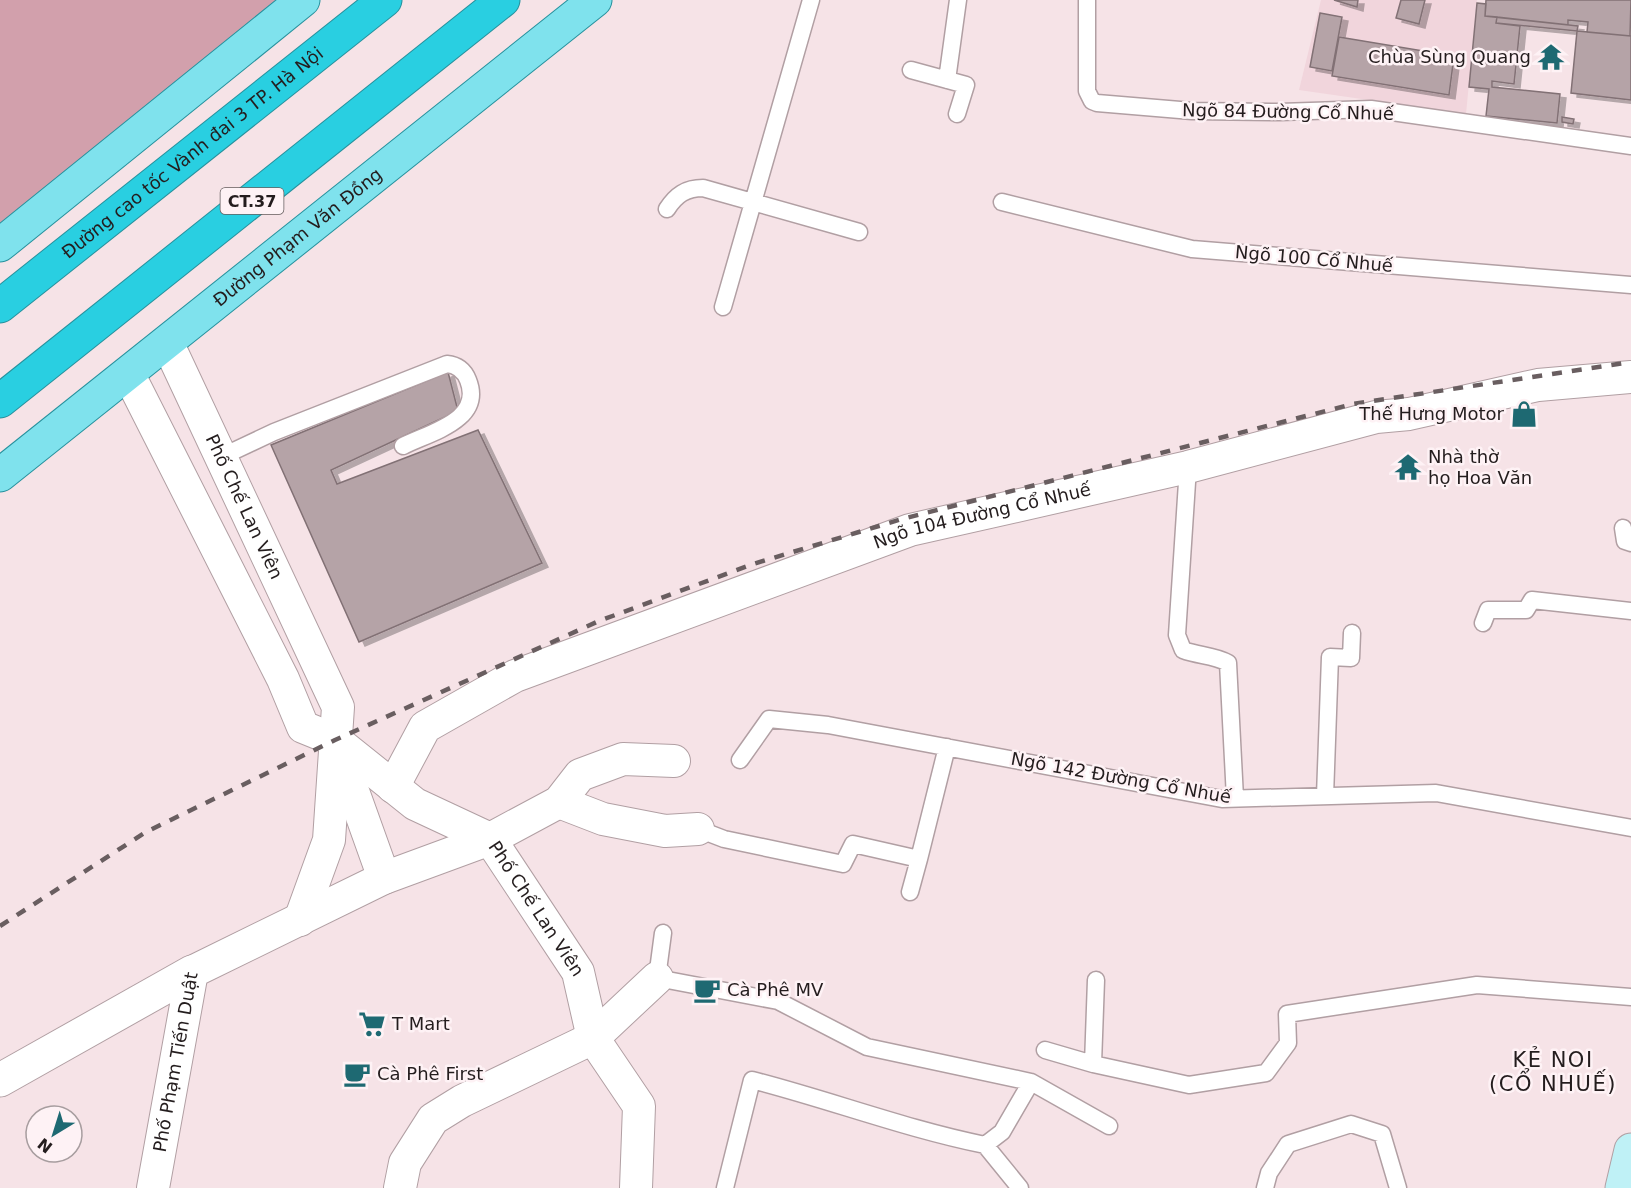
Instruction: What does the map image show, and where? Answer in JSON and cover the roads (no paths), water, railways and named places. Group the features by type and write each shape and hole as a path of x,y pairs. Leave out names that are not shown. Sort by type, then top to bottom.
{"highway":[{"name":"Đường cao tốc Vành đai 3 TP. Hà Nội","path":"0,306 385,0"},
{"name":"CT.37","path":"0,401 503,0"}],"main road":[{"path":"0,245 303,0"},
{"path":"0,302 378,0"},
{"path":"0,414 519,0"},
{"name":"Đường Phạm Văn Đồng","path":"0,475 595,0"}],"street":[{"name":"Phố Chế Lan Viên","path":"167,342 338,707 335,740 384,878 490,839 578,972 593,1038 639,1106 636,1188"},
{"path":"128,373 283,679 303,727 335,740 415,804 490,839 559,802 580,775 623,759 674,761"},
{"name":"Ngõ 104 Đường Cổ Nhuế","path":"393,787 425,727 515,676 910,530 1188,467 1376,417 1409,414 1538,385 1631,377"},
{"path":"300,920 329,840 335,740"},
{"path":"559,802 603,819 655,829 698,829"},
{"name":"Phố Phạm Tiến Duật","path":"153,1188 192,972 384,878"},
{"path":"0,1080 192,972"},
{"path":"399,1188 405,1163 433,1119 462,1101 593,1038 657,978"}],"lane":[{"path":"723,307 811,0"},
{"path":"947,80 958,0"},
{"name":"Ngõ 84 Đường Cổ Nhuế","path":"1087,0 1087,91 1092,101 1108,105 1192,111 1280,112 1371,109 1631,146"},
{"path":"910,70 966,85 957,114"},
{"path":"667,208 677,196 695,188 860,232"},
{"name":"Ngõ 100 Cổ Nhuế","path":"1002,202 1192,249 1631,285"},
{"path":"220,456 274,432 447,364 455,365 465,374 470,387 472,399 469,408 459,418 404,446"},
{"path":"1188,467 1177,635 1184,650 1200,656 1217,657 1228,663 1235,798"},
{"path":"1483,623 1488,610 1526,610 1532,600 1631,611"},
{"path":"1325,796 1330,657 1351,658 1352,633"},
{"name":"Ngõ 142 Đường Cổ Nhuế","path":"740,760 769,719 828,724 1222,799 1436,793 1631,828"},
{"path":"910,892 946,747"},
{"path":"698,829 724,839 843,864 853,844 918,859"},
{"path":"663,933 657,978 778,1001 867,1047 1031,1082 1109,1126"},
{"path":"1093,1064 1096,980"},
{"path":"1045,1050 1093,1064 1189,1085 1266,1073 1288,1043 1287,1014 1477,985 1631,997"},
{"path":"725,1188 752,1080 841,1104 936,1135 985,1145 1020,1188"},
{"path":"985,1145 1002,1132 1031,1082"},
{"path":"1265,1188 1269,1173 1288,1144 1351,1124 1382,1134 1398,1188"}],"railway":[{"path":"0,926 146,832 335,740 599,621 753,564 902,519 1353,404 1631,362"}],"place":[{"name":"Chùa Sùng Quang","path":"1551,57"},
{"name":"Thế Hưng Motor","path":"1524,414"},
{"name":"Nhà thờ họ Hoa Văn","path":"1408,467"},
{"name":"Cà Phê MV","path":"707,990"},
{"name":"T Mart","path":"372,1024"},
{"name":"Cà Phê First","path":"357,1074"}],"district":[{"name":"KẺ NOI (CỔ NHUẾ)","path":"1553,1072"}]}
